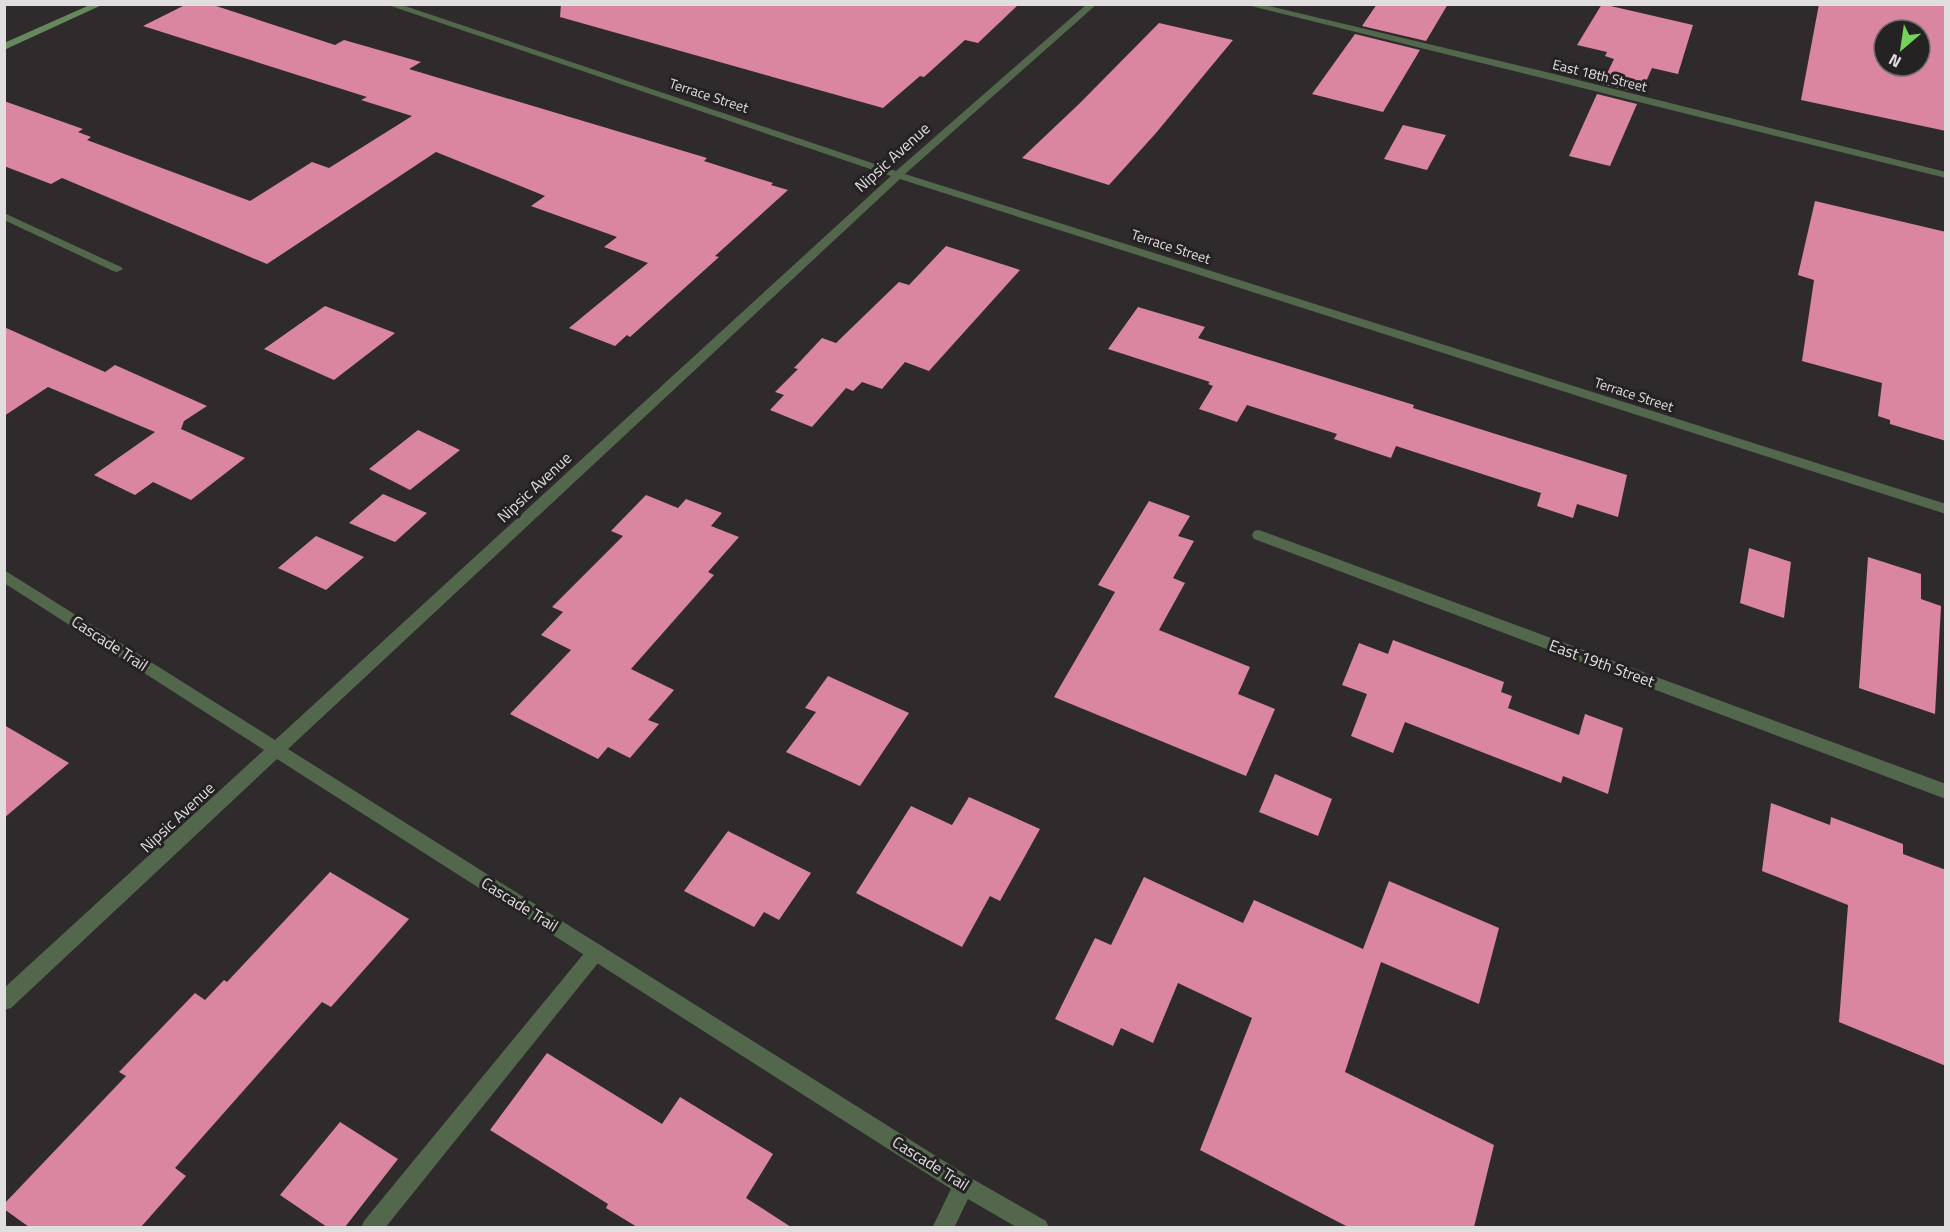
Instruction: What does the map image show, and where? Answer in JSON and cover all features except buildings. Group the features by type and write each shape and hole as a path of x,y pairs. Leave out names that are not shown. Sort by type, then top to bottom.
{"main road":[{"path":"4,47 100,4"}],"street":[{"name":"Terrace Street","path":"389,4 898,175 1946,509"},
{"name":"Nipsic Avenue","path":"4,1001 898,175 1093,4"},
{"name":"East 18th Street","path":"1247,4 1538,73 1946,175"},
{"path":"4,216 117,269"},
{"name":"East 19th Street","path":"1259,535 1946,792"},
{"name":"Cascade Trail","path":"4,575 964,1185 1039,1227"},
{"path":"371,1227 596,952"},
{"path":"942,1227 964,1185"}]}
